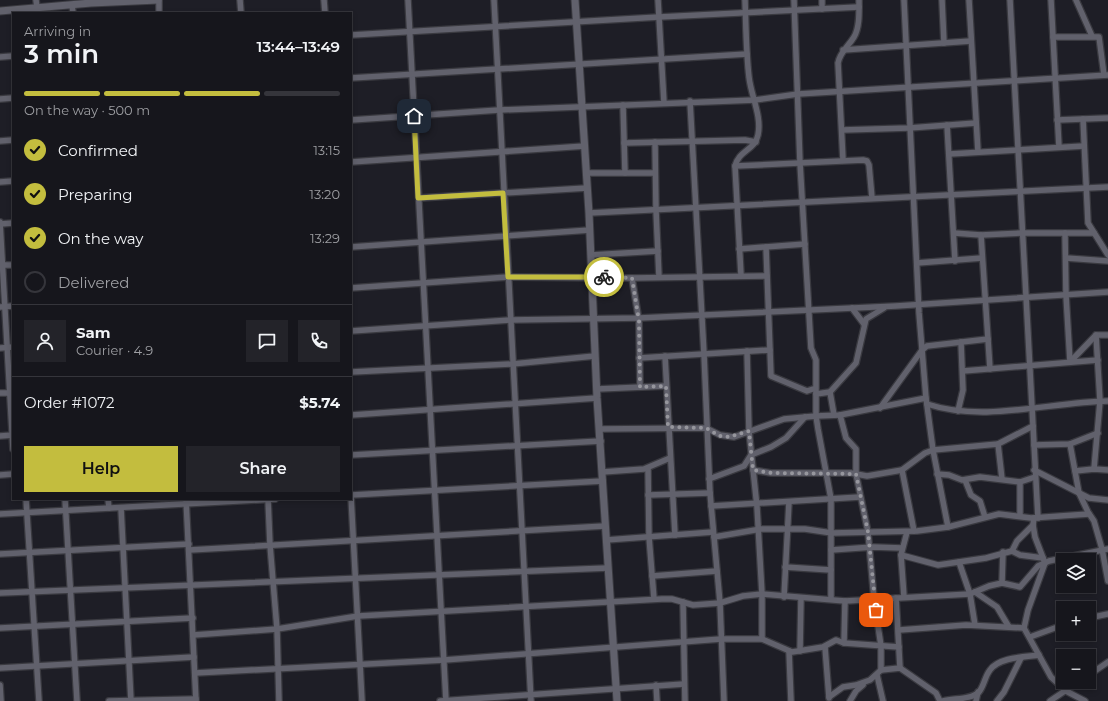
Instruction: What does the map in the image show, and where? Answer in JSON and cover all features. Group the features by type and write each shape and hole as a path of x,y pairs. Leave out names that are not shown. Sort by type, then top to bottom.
{"street":[{"path":"0,11 37,3 72,5 91,2 158,0 159,12"},
{"path":"240,0 241,12"},
{"path":"324,0 325,12"},
{"path":"408,0 446,701"},
{"path":"494,0 505,236 512,364 516,403 531,698"},
{"path":"575,0 590,230 597,398 617,701"},
{"path":"658,0 664,103"},
{"path":"741,275 735,166 741,154 756,142 759,133 755,100 749,80 745,0"},
{"path":"794,0 800,163 811,348 816,360 814,392 816,416 831,499 831,599"},
{"path":"822,0 822,9"},
{"path":"843,160 838,63 843,50 850,44 857,30 859,0"},
{"path":"904,0 912,196 922,350 933,450 948,527"},
{"path":"942,0 944,43"},
{"path":"969,0 978,152"},
{"path":"1010,0 1013,81 1034,445 1036,518 1033,524 1017,541 1012,551"},
{"path":"1051,0 1054,78 1059,147"},
{"path":"1076,0 1092,36"},
{"path":"72,5 73,12"},
{"path":"352,35 859,7"},
{"path":"352,120 499,110 690,101 755,100 798,94 1106,75 1100,38 1092,36 1052,37"},
{"path":"843,50 971,41"},
{"path":"352,78 747,54"},
{"path":"0,56 12,56"},
{"path":"0,98 12,98"},
{"path":"690,101 704,354 706,428 711,506 720,603 724,701"},
{"path":"623,105 625,173"},
{"path":"1057,120 1108,118"},
{"path":"1083,119 1088,223 1108,255"},
{"path":"842,130 909,128 976,123"},
{"path":"947,125 955,260"},
{"path":"0,141 12,140"},
{"path":"624,143 745,140 756,142"},
{"path":"655,142 656,210 660,277"},
{"path":"352,162 585,146"},
{"path":"949,154 1084,146"},
{"path":"735,166 843,160 867,161 872,198"},
{"path":"586,173 655,173"},
{"path":"0,182 12,182"},
{"path":"589,213 1108,187"},
{"path":"418,198 587,188"},
{"path":"12,223 0,223 2,307 10,347 12,414"},
{"path":"352,247 590,230"},
{"path":"954,233 981,236 1022,233 1094,233"},
{"path":"1065,233 1066,295 1070,362"},
{"path":"981,236 990,369"},
{"path":"739,249 805,244"},
{"path":"766,247 772,376 807,391 830,392 856,363 864,324 872,314 887,306"},
{"path":"591,255 658,250"},
{"path":"917,263 982,258"},
{"path":"1066,258 1108,261"},
{"path":"1,265 12,265"},
{"path":"352,288 508,277 632,278 741,275 767,276"},
{"path":"632,278 639,318 640,387"},
{"path":"352,331 510,320 639,318 919,305 1108,292"},
{"path":"2,307 12,306"},
{"path":"852,308 864,324"},
{"path":"1070,362 1096,335 1108,335"},
{"path":"1094,469 1100,401 1096,335"},
{"path":"880,408 922,350 928,346 988,339"},
{"path":"958,411 963,390 961,342"},
{"path":"0,348 10,347"},
{"path":"639,358 770,350"},
{"path":"747,351 749,431 757,504 762,594 762,639"},
{"path":"352,372 512,364 595,356"},
{"path":"665,356 675,535"},
{"path":"963,371 1098,360"},
{"path":"597,389 666,386"},
{"path":"830,392 846,438 856,450 856,474 868,532 874,599 881,646 881,670 877,675 856,691 850,701"},
{"path":"0,393 11,393"},
{"path":"352,415 430,408 597,398"},
{"path":"600,429 668,427 706,428 720,436 729,437 784,420 837,415 927,401 944,410 1004,411 1108,401"},
{"path":"709,479 739,470 752,455 771,448 786,438 805,417"},
{"path":"753,470 772,473 826,473 867,476 902,470 925,453 933,450 998,444 1033,426"},
{"path":"1034,445 1070,444 1098,433"},
{"path":"0,436 12,435"},
{"path":"352,455 601,441"},
{"path":"998,444 1002,479"},
{"path":"1070,444 1079,493 1094,521 1105,549 1108,581"},
{"path":"602,472 648,468 670,458"},
{"path":"648,468 648,495 654,600"},
{"path":"1075,471 1094,469 1108,470"},
{"path":"902,470 914,532"},
{"path":"1034,470 1089,498 1108,500"},
{"path":"0,474 12,474"},
{"path":"937,474 965,480 980,478 1020,482 1035,477"},
{"path":"965,480 971,495 980,501 985,517"},
{"path":"352,496 603,481"},
{"path":"1020,482 1020,516"},
{"path":"648,495 710,493"},
{"path":"711,506 860,497"},
{"path":"26,500 39,701"},
{"path":"65,500 77,701"},
{"path":"108,500 109,508"},
{"path":"0,514 121,508 186,501 227,500"},
{"path":"268,500 277,629 279,701"},
{"path":"351,500 362,701"},
{"path":"109,701 196,700 186,501"},
{"path":"784,597 789,502"},
{"path":"121,508 131,700"},
{"path":"606,540 675,535 714,535 758,529 787,528 832,533 914,532 948,527 999,514 1036,518 1089,514"},
{"path":"1033,524 1044,560 1028,610 1024,628 1052,677 1066,691 1084,701"},
{"path":"0,554 123,548 270,545 353,539 606,526"},
{"path":"904,597 901,555 906,532"},
{"path":"831,550 870,547 902,548"},
{"path":"901,555 938,566 986,558 1003,552 1012,551 1020,555 1044,560 1105,549"},
{"path":"1002,583 1003,552"},
{"path":"193,635 277,629 358,616 442,613 611,602 667,599 693,605 720,603 743,596 762,594 845,601 973,593 1002,583 1020,587 1044,560"},
{"path":"959,562 973,593 975,626"},
{"path":"0,593 608,568"},
{"path":"785,568 831,570"},
{"path":"652,576 717,571"},
{"path":"973,593 997,607 1009,627"},
{"path":"800,651 801,598"},
{"path":"896,598 900,668"},
{"path":"844,643 845,601"},
{"path":"682,602 685,701"},
{"path":"1096,617 1108,614"},
{"path":"0,628 127,620 192,618"},
{"path":"899,630 975,626 1024,628"},
{"path":"1030,637 1056,627"},
{"path":"195,673 360,663 444,660 721,640 762,639 790,651 826,647 836,640 844,643 899,647"},
{"path":"826,647 830,699"},
{"path":"790,651 791,701"},
{"path":"976,701 978,692 989,671 995,665 1039,655"},
{"path":"0,668 194,657"},
{"path":"997,701 1004,692 1021,658"},
{"path":"1096,670 1108,662"},
{"path":"881,670 900,668 936,693 940,701"},
{"path":"877,675 883,701"},
{"path":"830,699 843,687 866,682"},
{"path":"440,701 531,698 656,685 684,684"},
{"path":"0,685 1,701"},
{"path":"656,685 657,701"},
{"path":"1050,701 1069,689"},
{"path":"943,701 968,697 978,692"}],"way so far":[{"path":"604,277 632,278 639,321 640,387 666,386 668,427 706,428 724,437 734,437 749,431 753,470 766,473 856,474 868,532 876,610"}],"route":[{"path":"414,116 418,198 503,193 508,277 604,277"}]}
